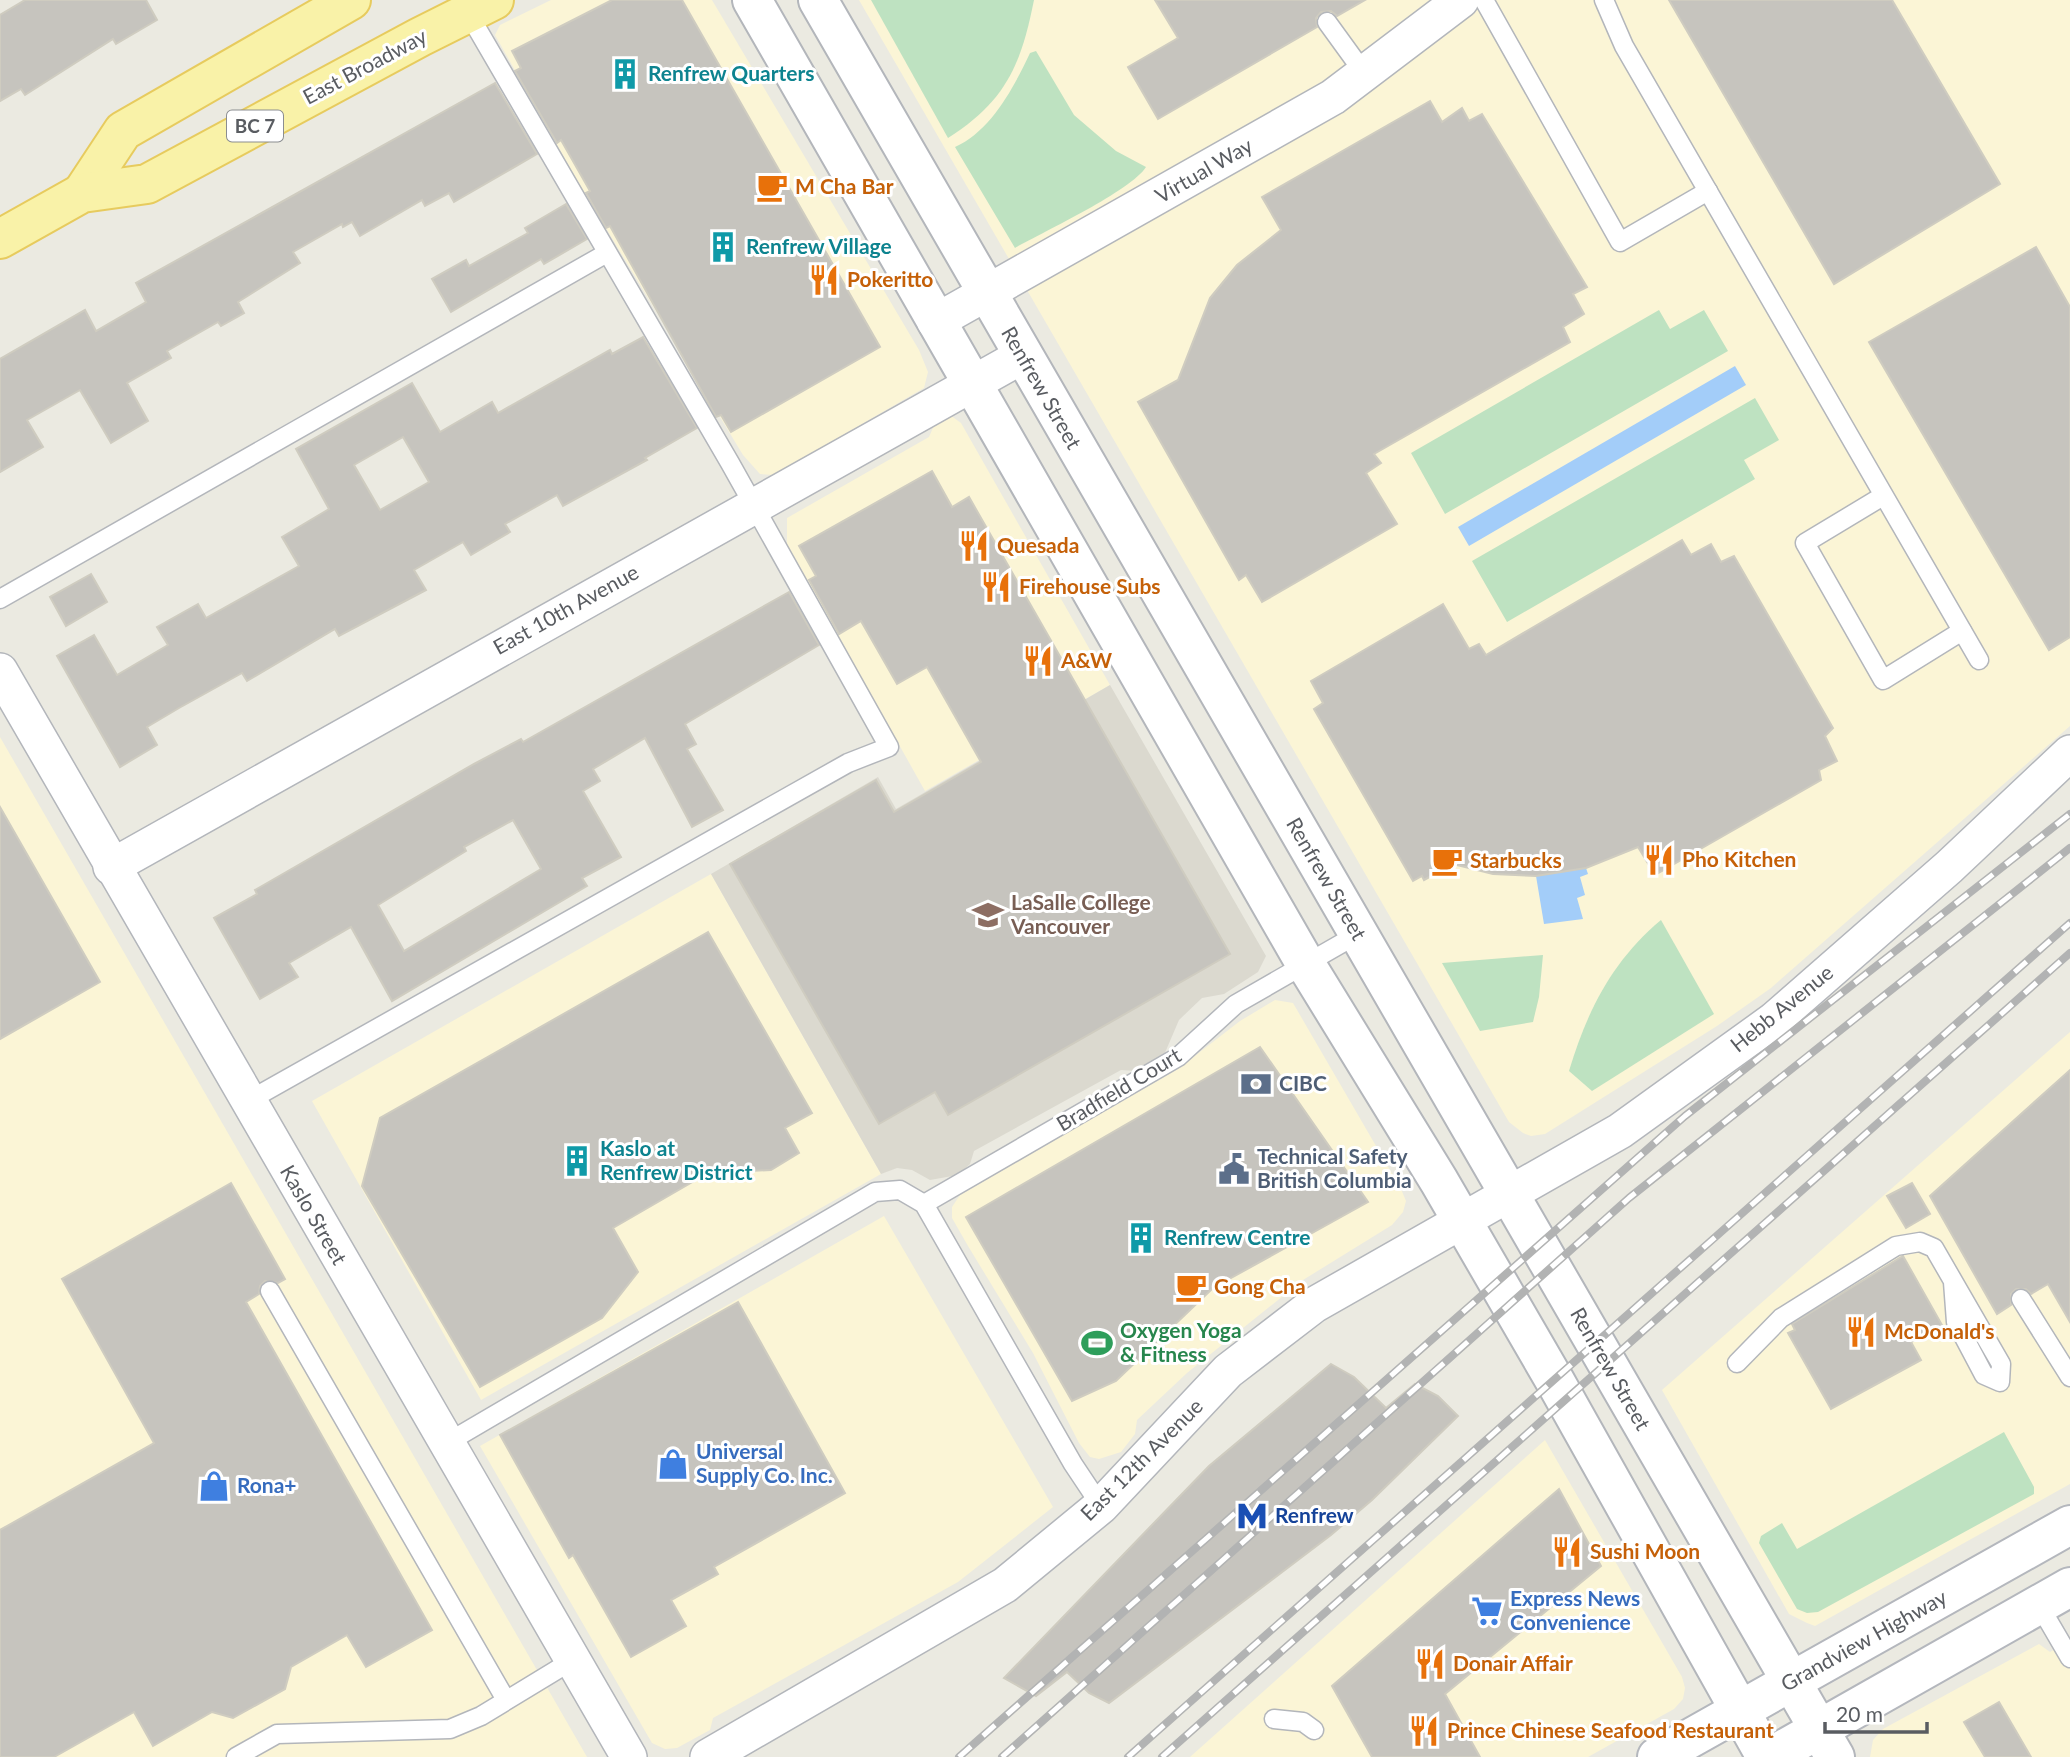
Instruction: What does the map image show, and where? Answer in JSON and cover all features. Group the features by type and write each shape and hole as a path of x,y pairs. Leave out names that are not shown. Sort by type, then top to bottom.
{"main road":[{"name":"East Broadway","path":"82,193 123,131 351,0"},
{"name":"East Broadway","path":"0,239 82,193 147,184 481,6"}],"street":[{"path":"752,0 1305,963 1555,1381 1739,1711 1768,1757 1827,1743 2054,1596"},
{"name":"Renfrew Street","path":"818,0 1827,1743"},
{"name":"Virtual Way","path":"935,322 1333,97 1461,0"},
{"name":"East 10th Avenue","path":"111,867 752,505 1023,356"},
{"name":"Kaslo Street","path":"0,671 445,1444 629,1757"},
{"name":"Hebb Avenue","path":"1462,1222 1620,1131 1774,1020 1949,867 2070,753"},
{"name":"East 12th Avenue","path":"708,1757 1005,1585 1101,1506 1228,1371 1314,1305 1462,1222"},
{"name":"Grandview Highway","path":"1657,1757 2070,1525"}],"lane":[{"path":"1484,0 1620,242 1708,191"},
{"path":"1604,0 1625,46 1979,660"},
{"path":"248,1101 848,763 889,747 607,253 481,6"},
{"path":"1327,22 1364,73"},
{"path":"0,598 607,253"},
{"path":"1883,496 1805,543 1883,680 1962,631"},
{"name":"Bradfield Court","path":"924,1204 1178,1057 1236,1004 1358,934"},
{"path":"445,1444 875,1192 900,1190 924,1204 1073,1464 1101,1506"},
{"path":"1737,1363 1781,1318 1896,1246 1920,1242 1934,1248 2001,1364 2000,1382"},
{"path":"270,1291 506,1700"},
{"path":"2021,1299 2070,1377"},
{"path":"2054,1596 2070,1658"},
{"path":"236,1757 277,1734 450,1729 481,1716 573,1660"},
{"path":"1274,1719 1303,1722 1314,1730"}],"shaded area":[{"path":"551,0 712,0 919,350 928,372 924,388 774,475 760,474 743,455 578,182 495,35 500,25"},
{"path":"859,0 2070,0 2070,726 1771,988 1717,1026 1545,1134 1531,1136 1523,1133 1509,1122"},
{"path":"950,415 961,423 1110,685 925,791 787,545 787,518 929,437 935,423"},
{"name":"LaSalle College Vancouver","path":"1110,685 1266,956 1258,972 1224,994 1202,998 1179,1020 1164,1055 1136,1071 1121,1070 974,1151 970,1164 958,1175 930,1180 912,1170 897,1168 881,1174 711,874 878,777 896,809"},
{"path":"0,737 587,1757 0,1757"},
{"name":"Kaslo at Renfrew District","path":"711,874 881,1174 481,1400 312,1101"},
{"name":"Renfrew Centre","path":"1275,1000 1293,1003 1401,1189 1406,1201 1403,1212 1392,1225 1303,1280 1187,1373 1137,1420 1135,1434 1121,1452 1099,1459 1090,1457 1079,1443 1033,1353 952,1218 952,1207 960,1195 1178,1069 1240,1021"},
{"path":"2070,1032 2070,1484 1815,1626 1807,1623 1789,1614 1662,1390"},
{"path":"884,1216 1053,1507 958,1582 713,1718 710,1730 677,1748 665,1749 652,1743 480,1446"},
{"path":"1545,1440 1682,1677 1685,1688 1683,1699 1674,1709 1588,1757 1190,1757"},
{"path":"2039,1644 2050,1652 2062,1645 2070,1658 2070,1757 1870,1757 1873,1740 1883,1729"}],"green space":[{"path":"871,0 1034,0 1023,44 1008,80 984,110 948,138"},
{"path":"1036,51 1074,115 1116,151 1146,167 1123,188 1015,248 955,147 968,140 990,119 1017,80 1030,53"},
{"path":"1659,310 1670,329 1704,310 1728,351 1445,514 1411,453"},
{"path":"1755,398 1779,440 1744,460 1755,479 1507,622 1472,561"},
{"path":"1661,920 1714,1014 1592,1091 1569,1071 1584,1028 1615,970 1628,952"},
{"path":"1543,955 1539,997 1533,1022 1480,1031 1442,963"},
{"path":"2004,1432 2034,1487 2034,1494 1818,1612 1807,1613 1797,1609 1759,1543 1761,1536 1782,1523 1797,1549"}],"water":[{"path":"1735,366 1746,385 1469,546 1458,527"},
{"path":"1586,868 1588,874 1580,877 1585,895 1577,898 1583,919 1544,924 1536,876"}],"building":[{"path":"25,0 146,0 157,20 116,44 113,39 25,95 21,89 0,101 0,15"},
{"name":"Renfrew Village","path":"612,0 682,0 880,347 731,432 721,415 716,417 610,226 606,228 586,193 590,191 561,140 557,143 515,71 521,68 512,51"},
{"path":"1155,0 1365,0 1337,16 1331,11 1321,12 1316,18 1317,27 1158,119 1128,67 1178,38"},
{"path":"1669,0 1892,0 2000,184 1834,284"},
{"path":"495,83 537,154 454,202 449,193 425,206 422,200 360,236 352,222 343,227 342,224 293,252 300,263 238,302 244,313 221,326 218,322 167,351 171,358 127,383 148,421 111,443 80,390 27,420 43,447 0,472 0,359 85,310 96,331 146,302 136,283"},
{"path":"1430,101 1442,122 1462,108 1469,121 1482,114 1587,287 1573,294 1584,314 1563,327 1570,342 1374,454 1381,463 1366,473 1397,524 1262,602 1246,575 1239,580 1138,402 1178,380 1210,298 1237,265 1281,230 1262,197"},
{"path":"566,204 587,239 544,264 541,259 451,312 432,279 466,260 469,266 528,233 525,228"},
{"path":"2036,247 2070,307 2070,637 2049,650 1869,342"},
{"path":"643,337 697,428 645,458 647,460 563,506 557,495 505,524 510,532 471,555 463,542 414,570 426,590 339,636 335,629 247,681 242,673 179,708 147,727 157,745 120,767 57,656 94,635 117,675 168,645 157,627 198,604 206,618 299,566 282,537 329,509 296,449 412,383 440,432 492,402 498,413 610,350 612,354","holes":["403,437 429,482 380,510 354,465"]},
{"name":"LaSalle College Vancouver","path":"932,471 952,507 969,497 1230,954 948,1115 935,1092 879,1124 730,864 876,780 894,812 981,762 927,667 897,684 861,621 839,634 809,580 816,576 799,546"},
{"path":"1682,540 1691,555 1711,544 1721,562 1734,556 1833,728 1825,736 1837,761 1819,770 1821,780 1655,875 1638,847 1586,868 1536,876 1493,874 1453,864 1424,880 1422,876 1413,881 1314,709 1323,703 1311,681 1443,604 1469,649 1479,644 1486,655"},
{"path":"91,574 107,602 66,626 50,597"},
{"path":"789,592 819,645 685,724 696,744 687,749 723,810 692,827 645,738 593,769 600,781 583,791 621,857 582,878 587,886 392,1001 351,927 289,963 298,977 260,999 214,918 257,894 255,890 474,764 521,739 523,742","holes":["513,820 541,869 404,951 378,905 466,851 464,847"]},
{"path":"0,807 100,982 0,1039"},
{"name":"Kaslo at Renfrew District","path":"708,932 812,1113 785,1128 799,1153 771,1170 708,1173 613,1228 638,1272 602,1318 480,1387 362,1186 380,1118"},
{"name":"Renfrew Centre","path":"1260,1047 1368,1202 1213,1288 1116,1381 1072,1401 966,1217"},
{"path":"2070,1070 2070,1322 2048,1284 2031,1294 2026,1289 2016,1289 2011,1294 2011,1305 1997,1314 1930,1196"},
{"name":"Rona+","path":"231,1183 285,1279 278,1283 265,1281 260,1286 259,1294 246,1302 432,1630 366,1667 347,1635 291,1667 285,1689 233,1718 212,1712 153,1746 134,1712 54,1757 0,1757 0,1530 154,1443 62,1279"},
{"path":"1912,1183 1930,1214 1906,1228 1887,1196"},
{"name":"McDonald's","path":"1903,1256 1942,1325 1911,1342 1921,1360 1831,1409 1788,1333 1795,1330 1792,1324"},
{"name":"Universal Supply Co. Inc.","path":"738,1302 845,1493 714,1567 718,1574 671,1600 686,1626 631,1657 573,1555 569,1558 500,1435"},
{"path":"1331,1364 1354,1377 1386,1408 1415,1384 1438,1396 1458,1416 1372,1500 1331,1535 1109,1703 1089,1693 1067,1672 1036,1696 1004,1678 1209,1466"},
{"path":"1559,1489 1601,1566 1445,1694 1480,1757 1372,1757 1332,1686"},
{"path":"1999,1702 2031,1757 1985,1757 1964,1722"}],"railway":[{"path":"959,1757 1685,1116 2070,814"},
{"path":"1002,1757 1629,1198 2070,848"},
{"path":"1128,1757 2070,923"},
{"path":"1162,1757 2070,953"}],"place":[{"name":"Renfrew Quarters","path":"625,74"},
{"name":"M Cha Bar","path":"772,187"},
{"name":"Renfrew Village","path":"723,247"},
{"name":"Pokeritto","path":"824,280"},
{"name":"Quesada","path":"974,546"},
{"name":"Firehouse Subs","path":"996,587"},
{"name":"A&W","path":"1038,661"},
{"name":"Pho Kitchen","path":"1659,860"},
{"name":"Starbucks","path":"1447,861"},
{"name":"LaSalle College Vancouver","path":"988,915"},
{"name":"CIBC","path":"1256,1084"},
{"name":"Kaslo at Renfrew District","path":"577,1161"},
{"name":"Technical Safety British Columbia","path":"1234,1169"},
{"name":"Renfrew Centre","path":"1141,1238"},
{"name":"Gong Cha","path":"1191,1287"},
{"name":"McDonald's","path":"1861,1332"},
{"name":"Oxygen Yoga & Fitness","path":"1097,1343"},
{"name":"Universal Supply Co. Inc.","path":"673,1464"},
{"name":"Rona+","path":"214,1486"},
{"name":"Renfrew","path":"1252,1516"},
{"name":"Sushi Moon","path":"1567,1552"},
{"name":"Express News Convenience","path":"1487,1611"},
{"name":"Donair Affair","path":"1430,1664"},
{"name":"Prince Chinese Seafood Restaurant","path":"1424,1731"}]}
